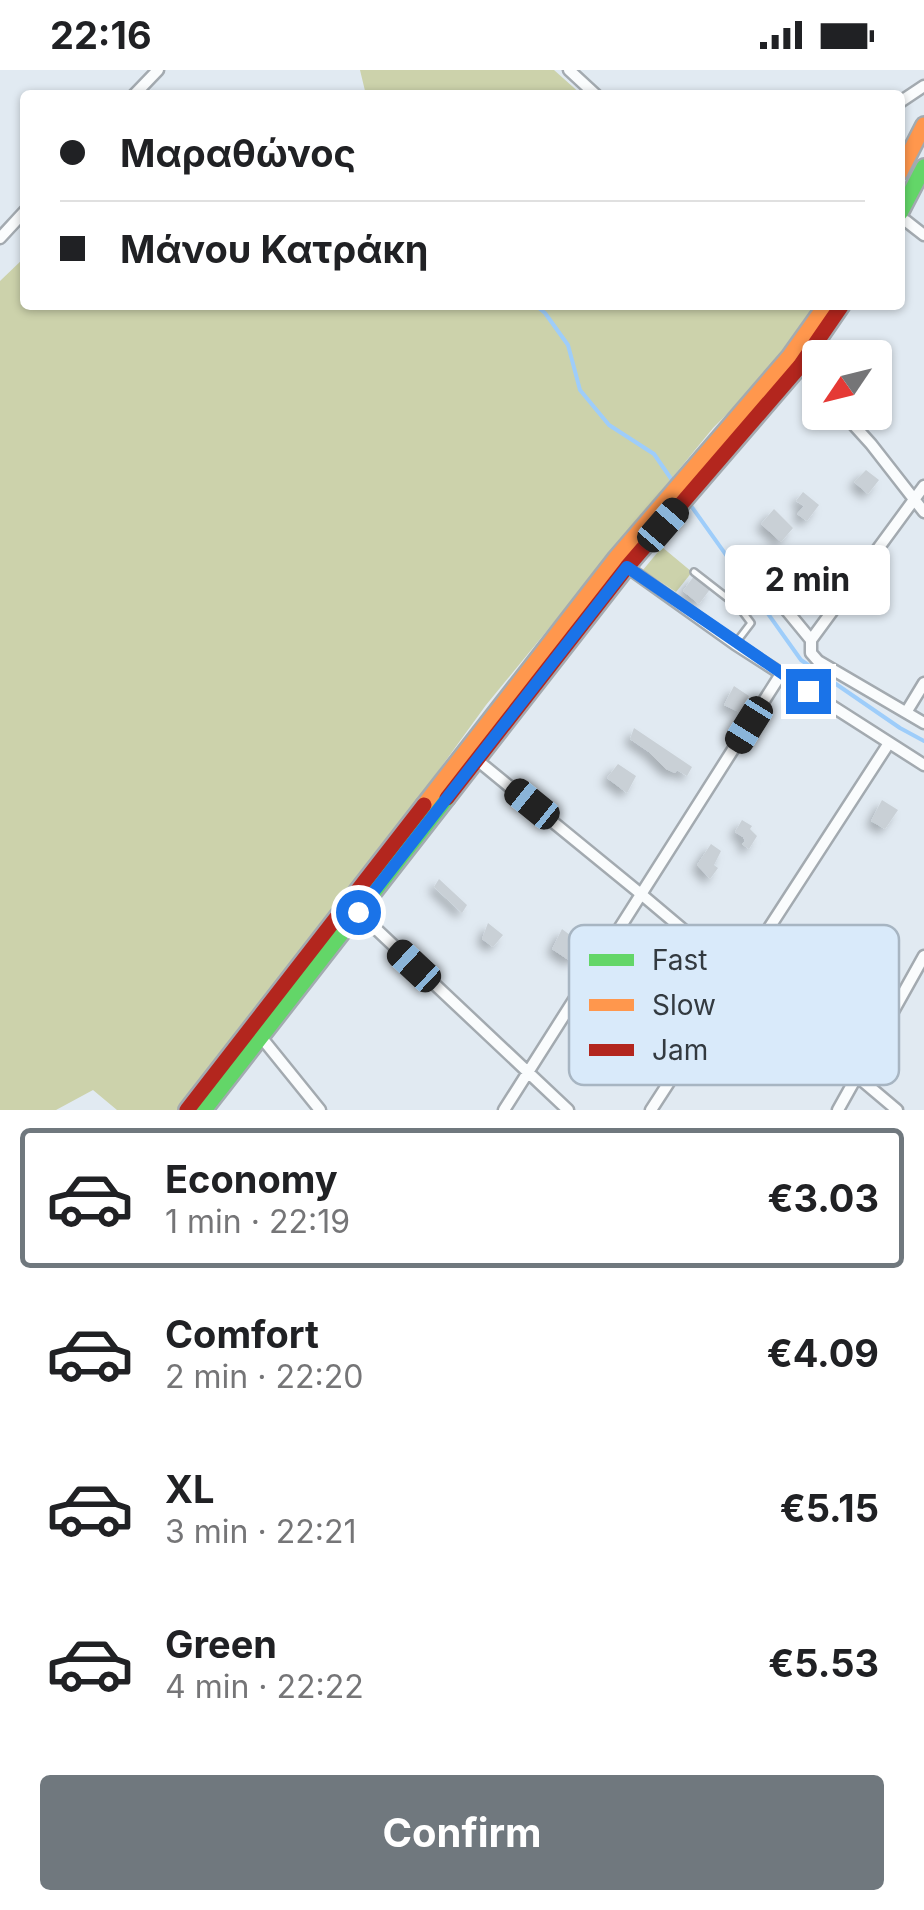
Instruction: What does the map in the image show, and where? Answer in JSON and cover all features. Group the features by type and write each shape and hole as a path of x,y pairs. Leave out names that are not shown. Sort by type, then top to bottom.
{"main road":[{"path":"905,162 924,124"},
{"path":"905,212 924,168"},
{"path":"213,1106 261,1037 790,358 823,310"},
{"path":"187,1110 616,558 800,366 839,310"}],"street":[{"path":"139,90 158,70"},
{"path":"568,70 590,90"},
{"path":"0,238 20,216"},
{"path":"905,219 924,235"},
{"path":"859,430 924,512"},
{"path":"810,640 924,486"},
{"path":"627,567 736,644 924,765"},
{"path":"760,578 810,640 811,653 818,661 924,723"},
{"path":"621,925 781,674"},
{"path":"906,711 924,683"},
{"path":"771,925 889,743"},
{"path":"477,760 678,925"},
{"path":"358,912 568,1110"},
{"path":"899,1000 924,956"},
{"path":"504,1110 569,1006"},
{"path":"261,1037 320,1110"},
{"path":"651,1110 667,1085"},
{"path":"838,1110 852,1085"},
{"path":"866,1085 897,1110"}],"lane":[{"path":"694,572 739,607 750,623 736,644"}],"green space":[{"path":"360,70 554,70 576,90 365,90"},
{"path":"20,262 20,310 811,310 788,353 713,428 486,705 381,850 181,1110 117,1110 93,1090 56,1110 0,1110 0,281"},
{"path":"662,547 692,572 676,592 643,570"}],"building":[{"path":"866,470 879,480 868,494 854,482"},
{"path":"803,492 819,505 807,521 797,514 804,506 796,501"},
{"path":"774,509 793,528 781,542 761,524"},
{"path":"694,576 711,588 699,604 683,591"},
{"path":"734,686 749,696 739,712 724,705"},
{"path":"634,728 692,767 687,776 666,769 630,739"},
{"path":"618,764 636,776 627,793 607,778"},
{"path":"882,800 898,810 885,829 871,821"},
{"path":"742,820 752,826 750,829 757,836 749,849 735,832"},
{"path":"711,844 721,851 714,865 718,868 710,879 697,865"},
{"path":"439,879 467,905 462,913 434,887"},
{"path":"488,923 503,935 493,947 482,939"},
{"path":"562,929 569,934 569,960 552,949"}],"waterway":[{"path":"541,310 568,345 580,390 609,425 654,454 674,483"},
{"path":"689,503 801,660 924,741"}],"traffic: fast":[{"path":"905,203 924,167"},
{"path":"204,1110 447,798"}],"traffic: slow":[{"path":"905,162 924,125"},
{"path":"424,805 616,558 789,357 822,310"}],"traffic: jam":[{"path":"447,798 627,567 800,366 839,310"},
{"path":"187,1110 424,805"}],"route":[{"path":"358,912 627,567 808,691"}]}
